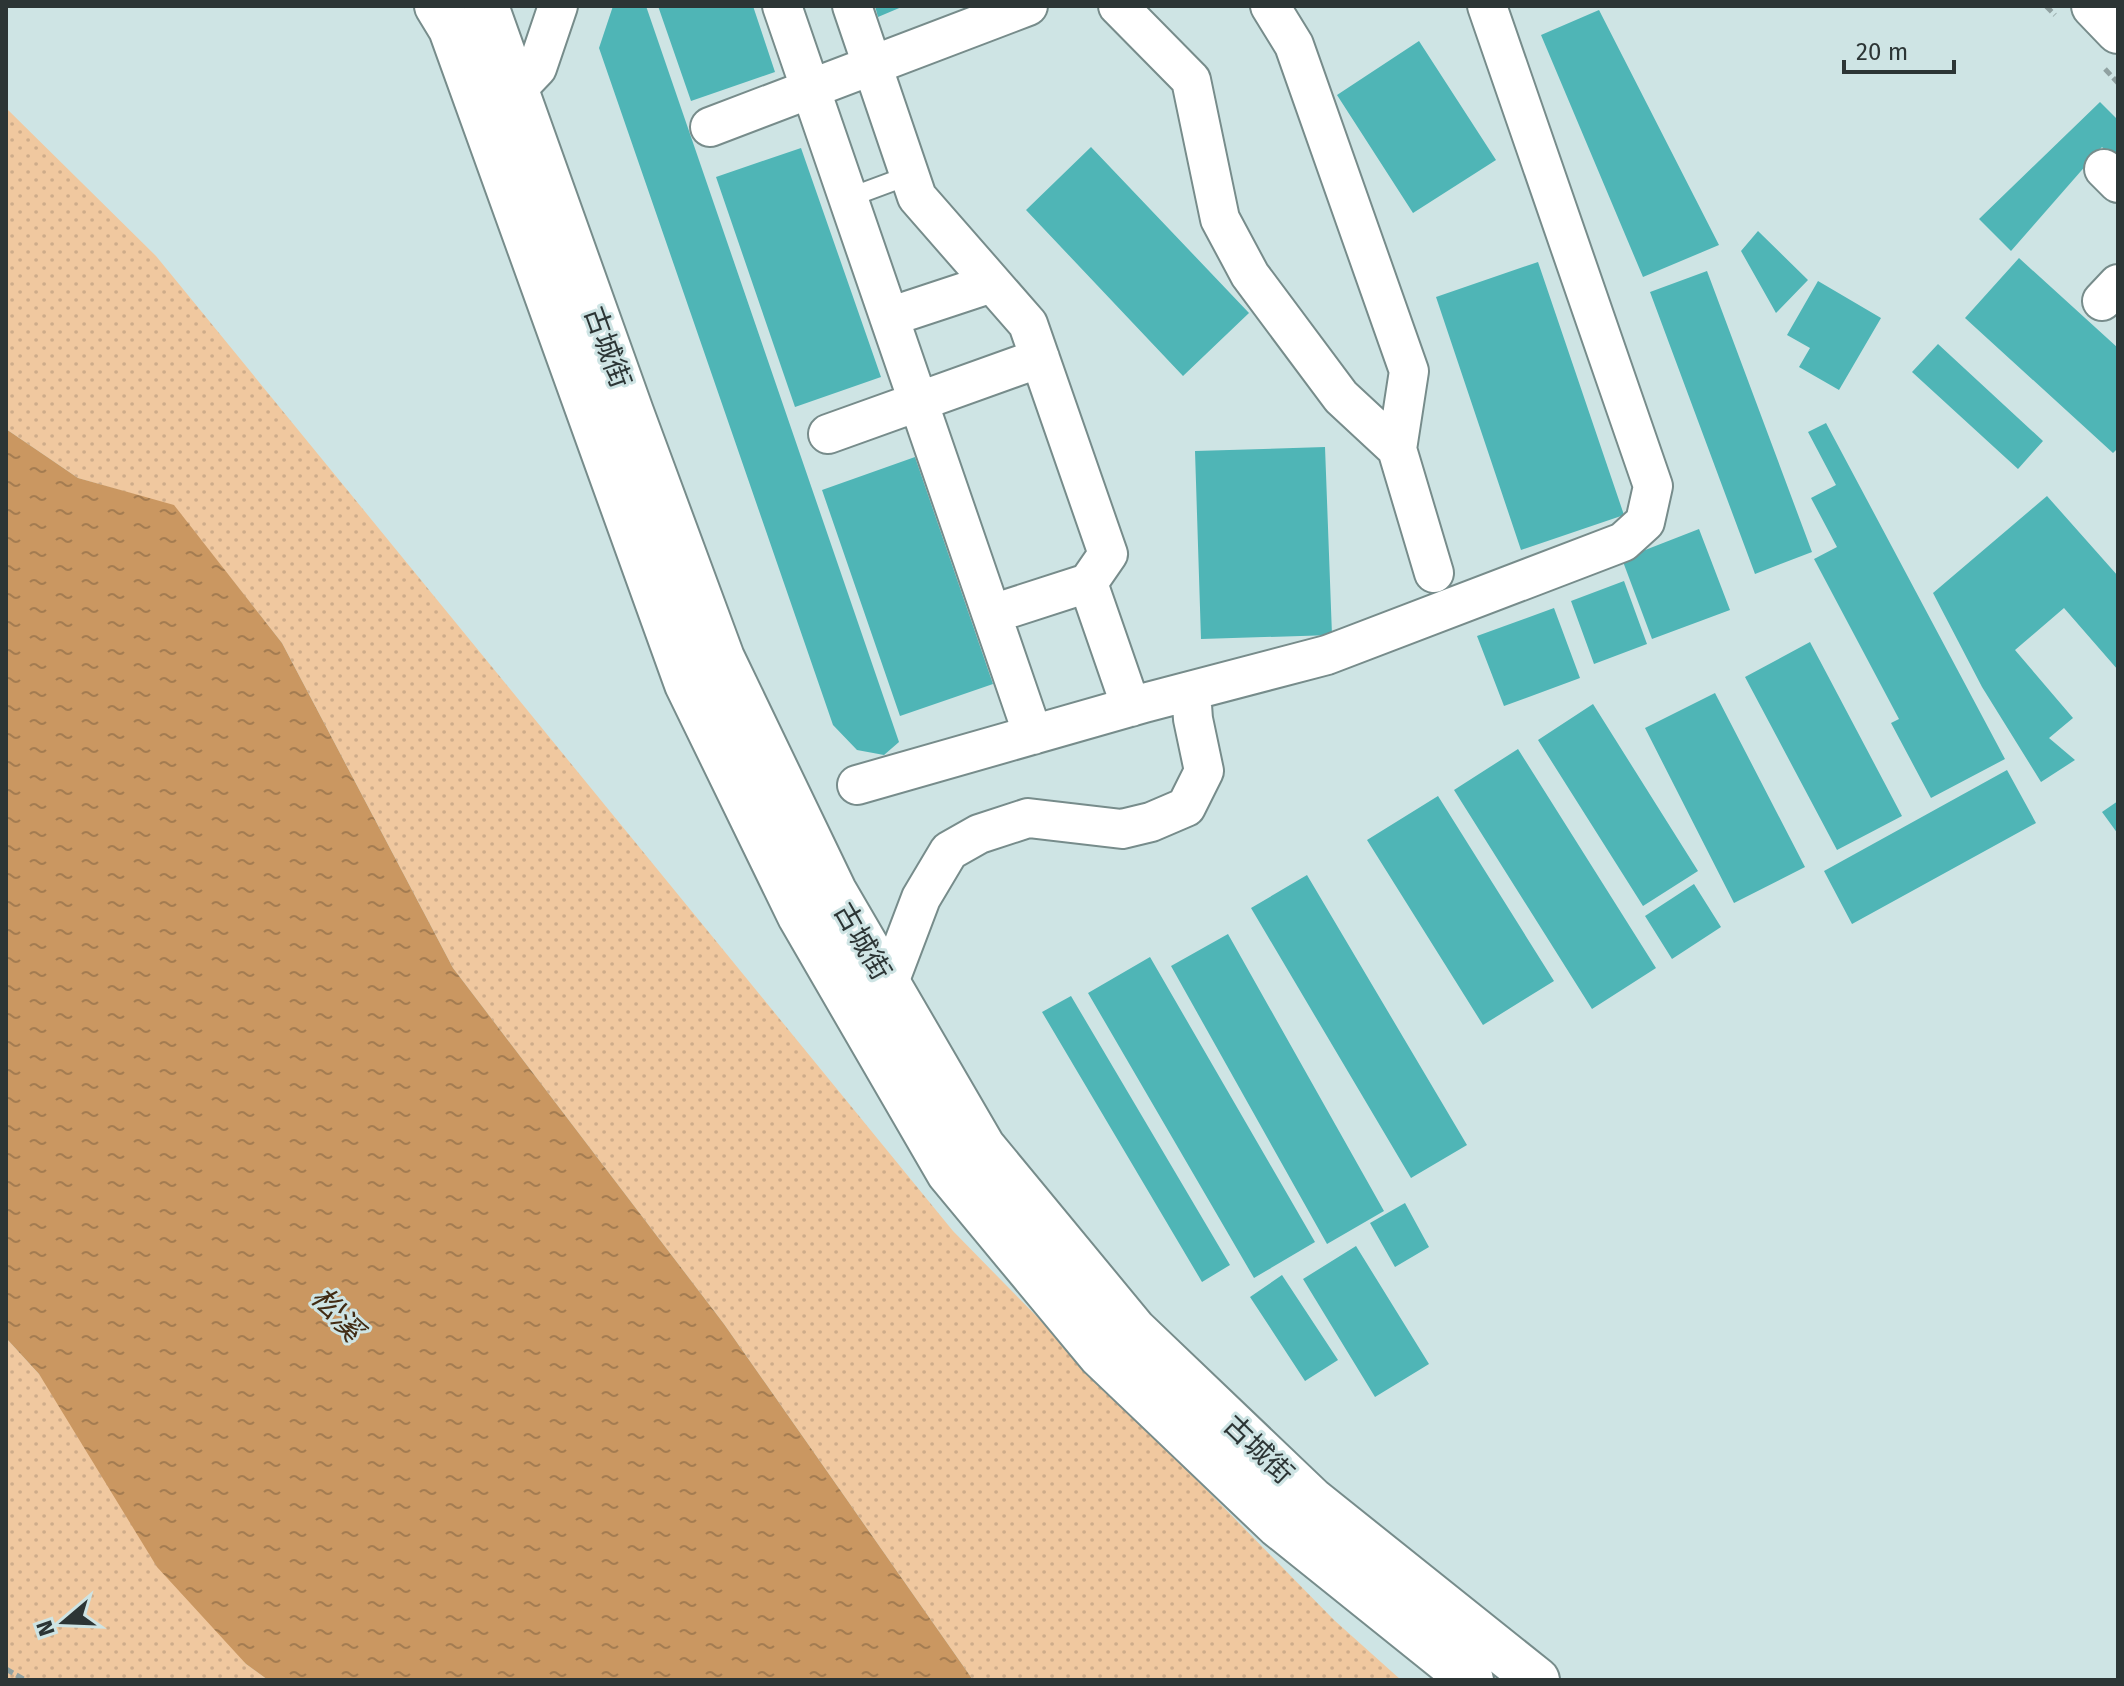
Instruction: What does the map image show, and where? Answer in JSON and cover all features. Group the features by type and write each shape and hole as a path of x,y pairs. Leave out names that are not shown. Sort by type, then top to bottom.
{"main road":[{"name":"古城街","path":"437,6 451,29 687,684 800,916 949,1173 1100,1355 1278,1525 1471,1680"},
{"name":"古城街","path":"486,6 722,658 834,891 983,1147 1134,1330 1312,1500 1537,1680"},
{"path":"2094,6 2118,31"}],"street":[{"path":"516,90 537,68 558,6"},
{"path":"782,6 1033,735"},
{"path":"852,6 917,197 1028,324 1108,554 1088,583 992,614"},
{"path":"710,127 1028,6"},
{"path":"1118,6 1191,80 1220,219 1250,275 1341,397 1397,449"},
{"path":"1270,6 1294,45 1409,371 1397,449 1434,573"},
{"path":"857,785 1327,655 1623,542 1645,522 1653,486 1487,6"},
{"path":"889,317 992,283"},
{"path":"828,434 1040,358"},
{"path":"1434,573 1511,584"},
{"path":"1384,633 1434,573"},
{"path":"1088,583 1131,707"},
{"path":"888,985 921,898 949,851 979,834 1028,818 1122,829 1151,822 1186,807 1204,771 1193,719 1191,691"}],"lane":[{"path":"848,198 910,175"}],"path":[{"path":"6,1669 25,1680"}],"shaded area":[{"path":"6,108 156,256 953,1231 1334,1620 1401,1680 973,1680 724,1324 453,968 282,643 174,506 78,478 6,429"},
{"path":"6,1338 39,1374 246,1664 268,1680 6,1680"}],"water":[{"name":"松溪","path":"6,429 78,478 174,505 282,643 453,968 724,1324 973,1680 268,1680 246,1664 157,1567 39,1374 6,1338"}],"building":[{"path":"613,6 646,6 899,742 884,755 857,750 833,725 599,48"},
{"path":"658,6 753,6 775,72 691,101"},
{"path":"875,6 904,6 878,17"},
{"path":"1599,10 1719,245 1643,277 1541,35"},
{"path":"1419,41 1496,160 1413,213 1337,95"},
{"path":"2100,102 2118,120 2118,164 2102,147 2011,251 1979,219"},
{"path":"1091,147 1249,313 1183,376 1026,210"},
{"path":"801,148 881,377 795,407 716,177"},
{"path":"1758,231 1808,280 1776,313 1741,251"},
{"path":"2019,258 2118,348 2118,448 2113,453 1965,318"},
{"path":"1538,262 1624,515 1521,550 1436,297"},
{"path":"1707,271 1812,552 1755,574 1650,292"},
{"path":"1818,281 1881,318 1839,390 1799,367 1810,348 1787,335"},
{"path":"1938,344 2043,441 2018,469 1912,372"},
{"path":"1826,423 2005,759 1931,798 1891,723 1899,719 1814,559 1837,547 1811,498 1836,485 1808,432"},
{"path":"1325,447 1332,635 1201,639 1195,451"},
{"path":"915,457 993,684 900,716 822,490"},
{"path":"2047,496 2118,576 2118,670 2064,608 2015,650 2073,718 2049,738 2075,760 2041,782 1982,687 1933,593"},
{"path":"1699,529 1730,610 1652,639 1622,559"},
{"path":"1624,581 1647,644 1594,664 1571,601"},
{"path":"1554,608 1580,678 1504,706 1477,636"},
{"path":"1810,642 1902,816 1837,850 1745,677"},
{"path":"1715,693 1805,867 1734,903 1645,728"},
{"path":"1593,704 1698,871 1643,906 1538,740"},
{"path":"1518,749 1656,968 1592,1009 1454,790"},
{"path":"2007,770 2036,823 1852,924 1824,871"},
{"path":"1438,796 1554,981 1483,1025 1367,840"},
{"path":"2118,801 2118,834 2102,812"},
{"path":"1307,875 1467,1145 1411,1178 1251,908"},
{"path":"1694,884 1721,927 1672,959 1645,916"},
{"path":"1228,934 1384,1211 1327,1244 1171,966"},
{"path":"1150,957 1315,1242 1254,1278 1088,993"},
{"path":"1071,996 1230,1265 1202,1282 1042,1012"},
{"path":"1405,1203 1429,1247 1395,1267 1370,1223"},
{"path":"1356,1246 1429,1364 1375,1397 1303,1279"},
{"path":"1282,1275 1338,1360 1305,1381 1250,1297"}]}
